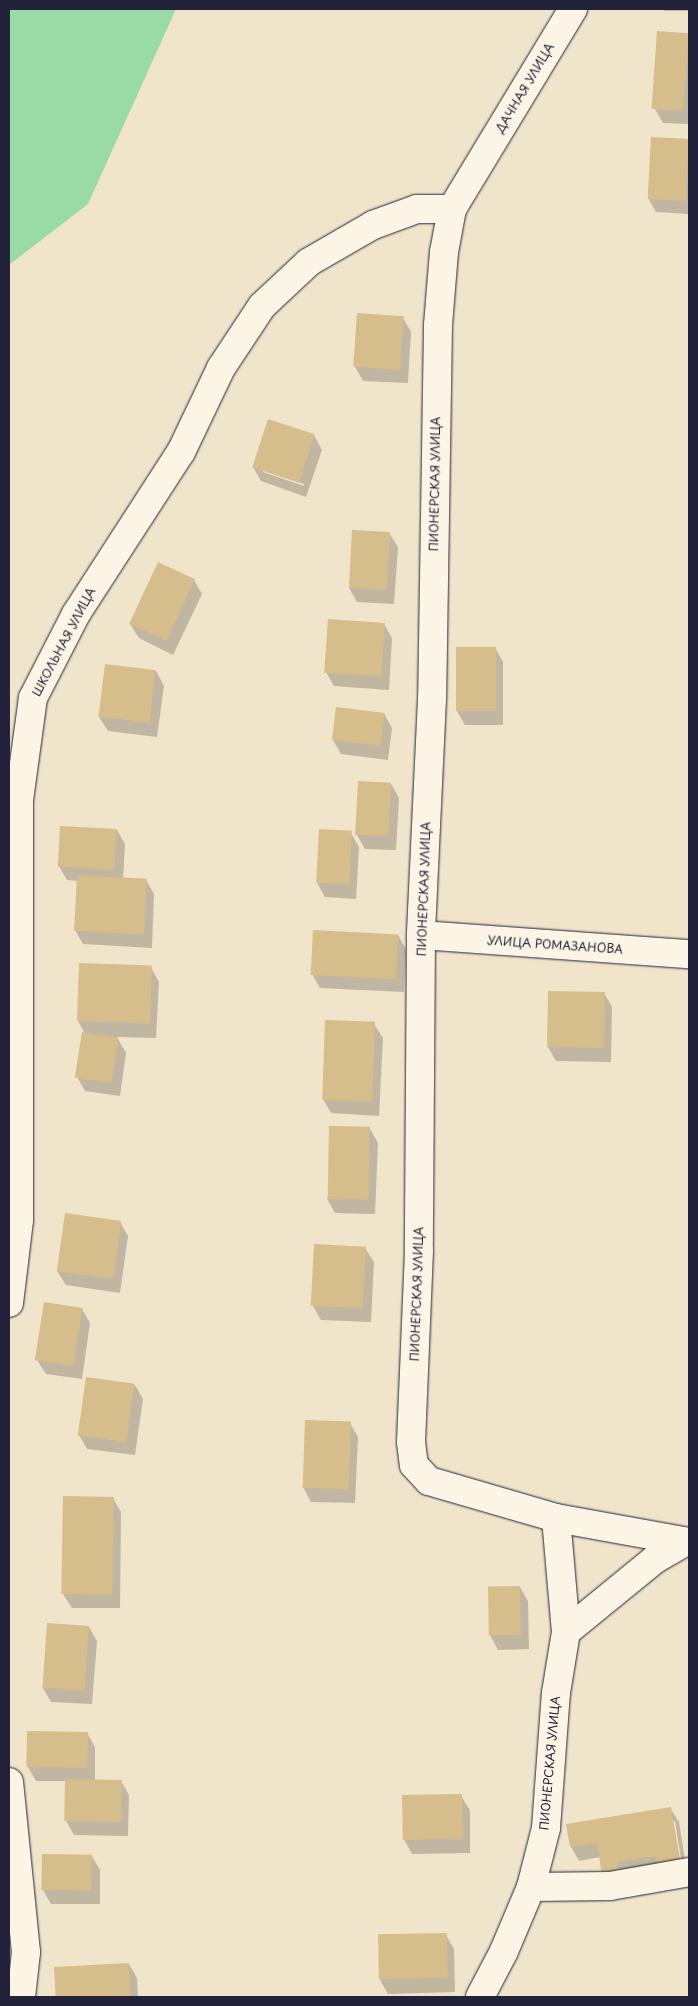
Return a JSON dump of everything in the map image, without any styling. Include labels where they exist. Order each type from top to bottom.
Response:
[{"type":"street","name":"ДАЧНАЯ УЛИЦА","points":[[478,167],[573,9]]},
{"type":"street","name":"ПИОНЕРСКАЯ УЛИЦА","points":[[478,167],[452,209],[444,252],[438,326],[432,699],[421,935],[419,1242],[411,1442],[414,1465],[430,1480],[556,1518],[687,1542]]},
{"type":"street","name":"ШКОЛЬНАЯ УЛИЦА","points":[[9,1303],[19,1220],[19,800],[33,698],[76,614],[181,452],[221,368],[262,306],[309,262],[373,225],[418,209],[452,209]]},
{"type":"street","name":"УЛИЦА РОМАЗАНОВА","points":[[421,935],[689,954]]},
{"type":"street","name":"ПИОНЕРСКАЯ УЛИЦА","points":[[480,1997],[504,1951],[531,1887],[546,1828],[556,1693],[566,1632],[556,1518]]},
{"type":"street","points":[[566,1632],[654,1560],[687,1542]]},
{"type":"street","points":[[9,1782],[26,1952],[21,1997]]},
{"type":"street","points":[[531,1887],[610,1886],[689,1872]]},
{"type":"green space","points":[[9,9],[176,9],[88,204],[9,265]]},
{"type":"building","points":[[657,31],[689,33],[683,111],[652,109]]},
{"type":"building","points":[[651,137],[689,139],[686,201],[648,199]]},
{"type":"building","points":[[357,313],[404,316],[400,370],[353,367]]},
{"type":"building","points":[[268,419],[315,434],[299,483],[252,468]]},
{"type":"building","points":[[352,530],[390,532],[387,590],[349,588]]},
{"type":"building","points":[[158,562],[195,579],[166,641],[129,624]]},
{"type":"building","points":[[328,619],[385,623],[381,677],[324,673]]},
{"type":"building","points":[[456,647],[496,647],[496,711],[456,711]]},
{"type":"building","points":[[105,664],[156,670],[149,723],[99,717]]},
{"type":"building","points":[[336,707],[385,713],[381,746],[332,740]]},
{"type":"building","points":[[358,781],[391,783],[388,837],[355,835]]},
{"type":"building","points":[[60,826],[117,829],[115,870],[58,867]]},
{"type":"building","points":[[319,829],[352,831],[349,885],[316,883]]},
{"type":"building","points":[[77,875],[147,879],[144,935],[74,931]]},
{"type":"building","points":[[313,930],[398,934],[396,979],[311,975]]},
{"type":"building","points":[[79,963],[152,966],[150,1024],[77,1021]]},
{"type":"building","points":[[548,991],[605,992],[604,1048],[547,1047]]},
{"type":"building","points":[[325,1020],[375,1022],[372,1102],[322,1100]]},
{"type":"building","points":[[82,1032],[119,1038],[111,1083],[75,1077]]},
{"type":"building","points":[[329,1126],[370,1127],[369,1200],[328,1199]]},
{"type":"building","points":[[65,1213],[121,1221],[113,1279],[57,1271]]},
{"type":"building","points":[[314,1244],[366,1247],[363,1309],[311,1306]]},
{"type":"building","points":[[44,1302],[83,1308],[73,1366],[35,1360]]},
{"type":"building","points":[[86,1377],[135,1384],[126,1442],[78,1435]]},
{"type":"building","points":[[305,1420],[351,1422],[349,1490],[303,1488]]},
{"type":"building","points":[[63,1496],[114,1497],[112,1595],[61,1594]]},
{"type":"building","points":[[520,1586],[521,1635],[489,1636],[488,1587]]},
{"type":"building","points":[[47,1623],[89,1626],[84,1691],[42,1688]]},
{"type":"building","points":[[27,1731],[88,1732],[87,1768],[26,1767]]},
{"type":"building","points":[[65,1779],[122,1780],[121,1822],[64,1821]]},
{"type":"building","points":[[462,1794],[463,1839],[403,1840],[402,1795]]},
{"type":"building","points":[[671,1807],[681,1865],[659,1869],[656,1856],[617,1862],[619,1874],[602,1876],[597,1843],[570,1847],[566,1824]]},
{"type":"building","points":[[42,1854],[92,1855],[91,1891],[41,1890]]},
{"type":"building","points":[[447,1933],[448,1978],[379,1979],[378,1934]]},
{"type":"building","points":[[129,1963],[131,1997],[56,1997],[54,1967]]}]
